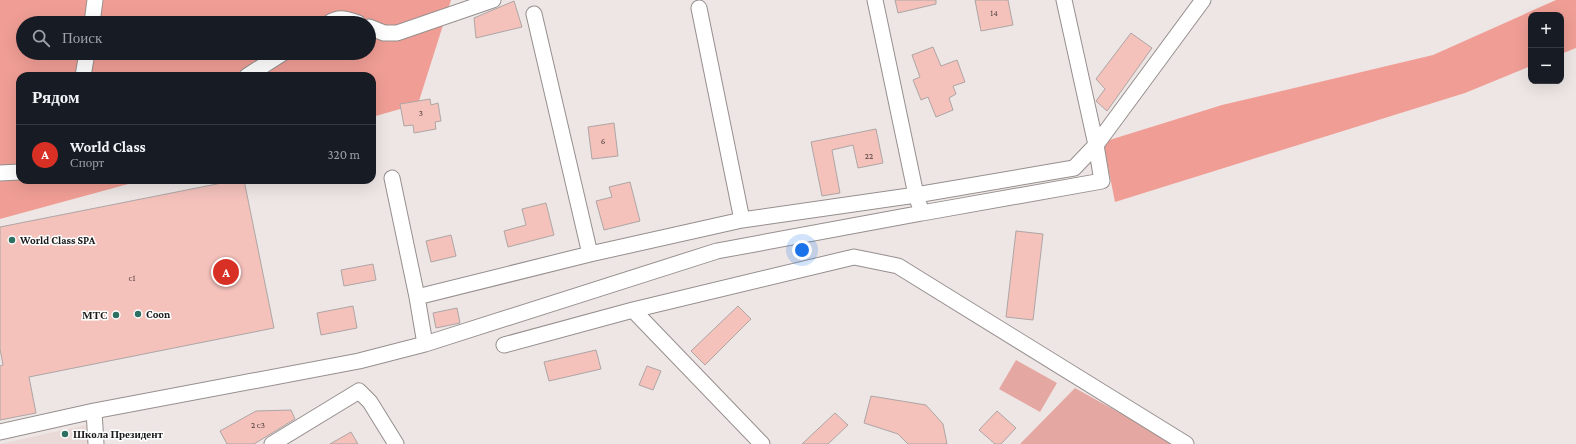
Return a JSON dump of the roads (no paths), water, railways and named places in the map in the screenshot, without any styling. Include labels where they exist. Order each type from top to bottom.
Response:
[{"type":"street","points":[[93,16],[96,0]]},
{"type":"street","points":[[376,30],[384,33],[397,33],[493,0]]},
{"type":"street","points":[[875,0],[916,195],[922,213]]},
{"type":"street","points":[[0,432],[94,411],[359,361],[425,344],[717,251],[1102,181],[1096,146],[1064,0]]},
{"type":"street","points":[[416,297],[590,254],[742,220],[916,195],[1074,168],[1096,146],[1202,0]]},
{"type":"street","points":[[699,8],[742,220]]},
{"type":"street","points":[[534,14],[590,254]]},
{"type":"street","points":[[84,72],[86,60]]},
{"type":"street","points":[[253,72],[272,60]]},
{"type":"street","points":[[0,173],[16,172]]},
{"type":"street","points":[[392,178],[425,344]]},
{"type":"street","points":[[504,345],[633,310],[854,256],[898,266],[1186,444]]},
{"type":"street","points":[[633,310],[762,444]]},
{"type":"street","points":[[272,444],[359,391],[370,402],[396,444]]},
{"type":"street","points":[[94,411],[96,444]]},
{"type":"place","name":"World Class SPA","points":[[12,240]]},
{"type":"place","name":"World Class","points":[[226,272]]},
{"type":"place","name":"Coon","points":[[138,314]]},
{"type":"place","name":"МТС","points":[[116,315]]},
{"type":"place","name":"Школа Президент","points":[[65,434]]}]
